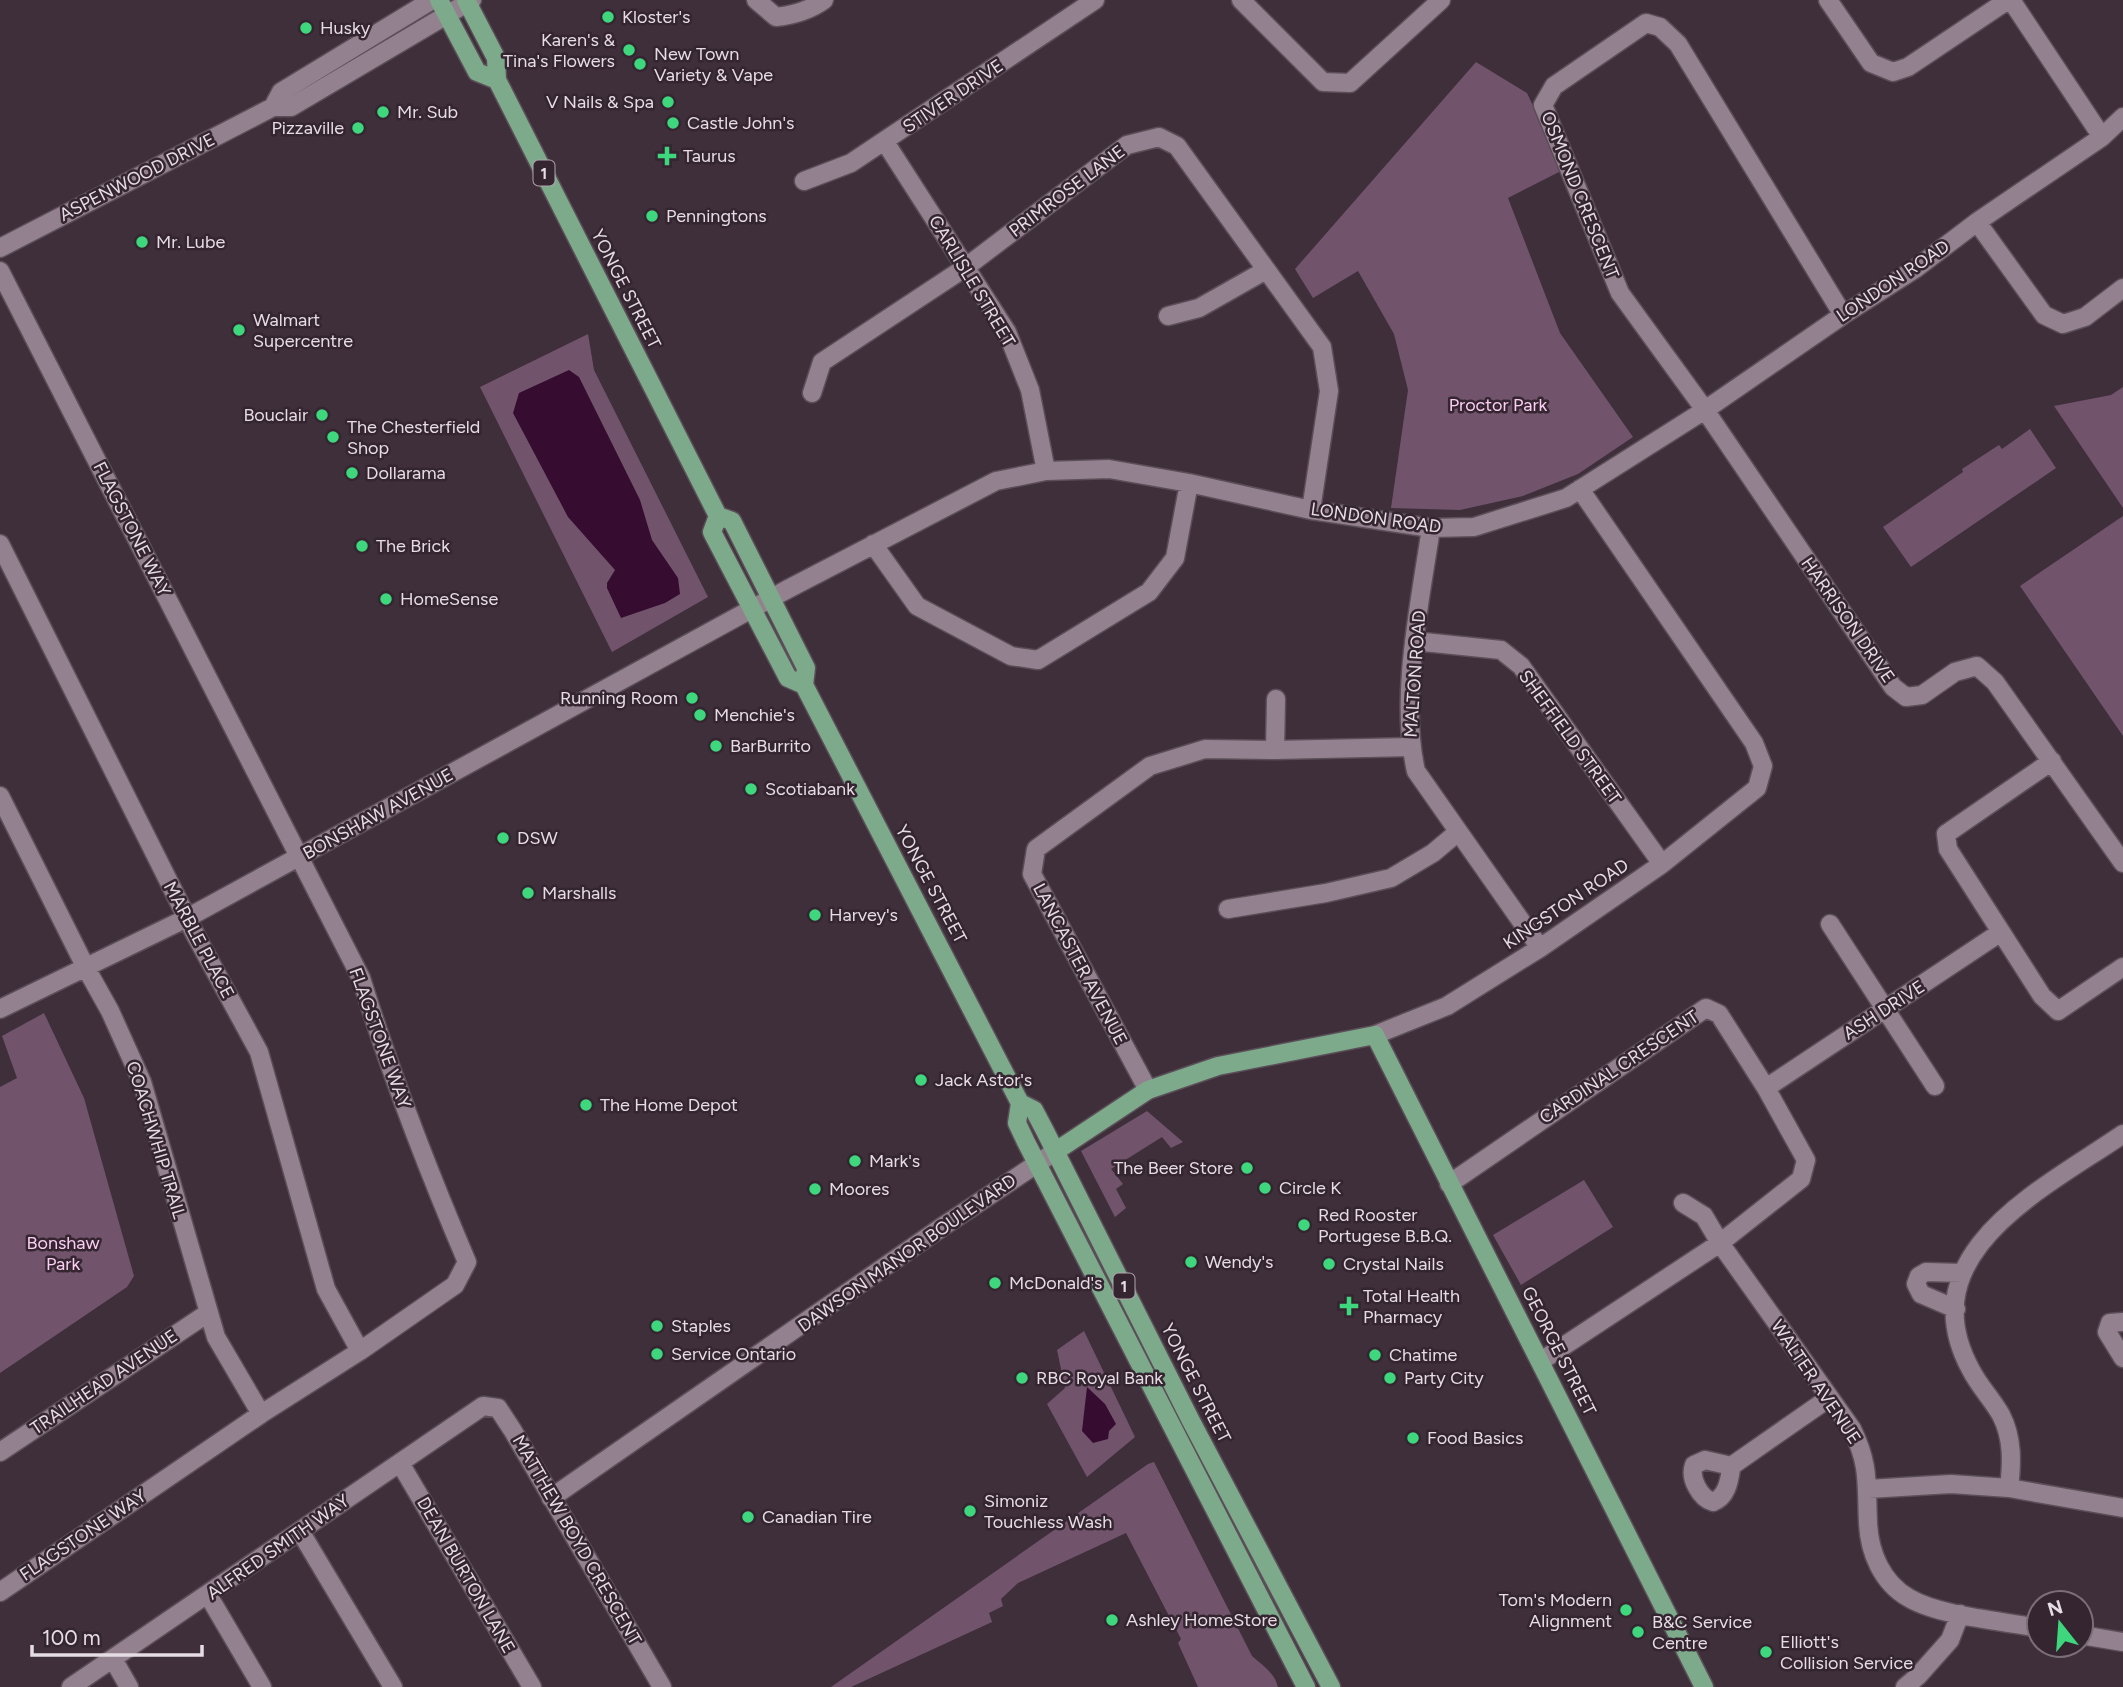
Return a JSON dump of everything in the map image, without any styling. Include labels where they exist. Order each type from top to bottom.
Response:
[{"type":"main road","name":"YONGE STREET","points":[[469,1],[496,58],[497,80],[718,516],[732,521],[772,598],[806,668],[804,685],[1020,1103],[1017,1123],[1306,1687]]},
{"type":"main road","name":"YONGE STREET","points":[[443,7],[477,72],[497,80]]},
{"type":"main road","name":"YONGE STREET","points":[[718,516],[712,532],[788,678],[804,685]]},
{"type":"main road","name":"KINGSTON ROAD","points":[[1056,1151],[1148,1090],[1218,1066],[1375,1035]]},
{"type":"main road","name":"GEORGE STREET","points":[[1375,1035],[1704,1687]]},
{"type":"main road","name":"YONGE STREET","points":[[1020,1103],[1034,1110],[1056,1151],[1191,1421],[1331,1687]]},
{"type":"street","name":"ASPENWOOD DRIVE","points":[[273,107],[281,92],[432,0]]},
{"type":"street","points":[[756,0],[776,17],[813,8],[824,0]]},
{"type":"street","name":"STIVER DRIVE","points":[[804,181],[851,163],[885,142],[1095,0]]},
{"type":"street","points":[[1241,0],[1323,82],[1350,83],[1441,0]]},
{"type":"street","points":[[1828,0],[1871,63],[1892,72],[1908,67],[2009,0],[2102,137]]},
{"type":"street","name":"ASPENWOOD DRIVE","points":[[0,248],[273,107],[291,107],[443,7],[469,1]]},
{"type":"street","name":"OSMOND CRESCENT","points":[[1705,410],[1620,293],[1543,105],[1554,86],[1646,23],[1660,27],[1678,44],[1843,315]]},
{"type":"street","name":"LONDON ROAD","points":[[752,609],[996,481],[1046,471],[1109,469],[1189,483],[1311,510],[1431,528],[1474,527],[1566,498],[1705,410],[1843,315],[1916,269],[1977,222],[2102,137],[2123,117]]},
{"type":"street","name":"PRIMROSE LANE","points":[[812,393],[822,362],[966,267],[1127,145],[1159,137],[1177,146],[1322,347],[1329,391],[1311,510]]},
{"type":"street","name":"CARLISLE STREET","points":[[885,142],[1007,332],[1030,390],[1046,471]]},
{"type":"street","points":[[1977,222],[2044,315],[2063,324],[2085,317],[2123,288]]},
{"type":"street","points":[[1168,316],[1199,309],[1266,270]]},
{"type":"street","name":"FLAGSTONE WAY","points":[[0,271],[360,978],[428,1171],[467,1262],[455,1285],[360,1351],[261,1413],[0,1592]]},
{"type":"street","name":"HARRISON DRIVE","points":[[1705,410],[1893,687],[1906,697],[1922,695],[1955,672],[1977,666],[1995,682],[2123,863]]},
{"type":"street","points":[[873,544],[917,606],[1011,656],[1038,660],[1149,592],[1175,558],[1189,483]]},
{"type":"street","name":"KINGSTON ROAD","points":[[1375,1035],[1447,1006],[1540,948],[1662,864],[1757,788],[1763,766],[1754,743],[1580,489]]},
{"type":"street","name":"MALTON ROAD","points":[[1431,528],[1415,641],[1409,723],[1416,771],[1540,948]]},
{"type":"street","name":"MARBLE PLACE","points":[[0,544],[187,918],[259,1052],[326,1289],[360,1351]]},
{"type":"street","name":"BONSHAW AVENUE","points":[[0,1009],[187,918],[752,609]]},
{"type":"street","name":"SHEFFIELD STREET","points":[[1415,641],[1501,650],[1521,666],[1662,864]]},
{"type":"street","points":[[1275,750],[1276,699]]},
{"type":"street","name":"LANCASTER AVENUE","points":[[1148,1090],[1032,874],[1036,849],[1150,766],[1206,749],[1411,747]]},
{"type":"street","points":[[2052,761],[1946,834],[1948,849],[2042,996],[2058,1011],[2123,967]]},
{"type":"street","name":"COACHWHIP TRAIL","points":[[0,796],[110,1011],[142,1083],[216,1337],[261,1413]]},
{"type":"street","points":[[1228,909],[1326,893],[1391,878],[1433,853],[1458,832]]},
{"type":"street","points":[[1830,924],[1935,1086]]},
{"type":"street","name":"ASH DRIVE","points":[[1766,1088],[2001,932]]},
{"type":"street","name":"CARDINAL CRESCENT","points":[[1449,1184],[1706,1008],[1719,1014],[1766,1088],[1806,1160],[1801,1179],[1720,1243],[1541,1361]]},
{"type":"street","points":[[2009,1488],[2011,1456],[2007,1430],[2001,1415],[1966,1362],[1959,1340],[1956,1309],[1962,1273],[1975,1250],[1998,1222],[2021,1203],[2123,1134]]},
{"type":"street","name":"DAWSON MANOR BOULEVARD","points":[[551,1498],[1056,1151]]},
{"type":"street","name":"WALTER AVENUE","points":[[1683,1203],[1704,1216],[1720,1243],[1852,1429],[1861,1447],[1867,1469],[1871,1545],[1885,1576],[1907,1598],[1922,1605],[2025,1626]]},
{"type":"street","points":[[1956,1309],[1921,1294],[1916,1284],[1919,1276],[1926,1272],[1962,1273]]},
{"type":"street","name":"TRAILHEAD AVENUE","points":[[0,1452],[208,1313]]},
{"type":"street","points":[[2112,1320],[2107,1328],[2108,1335],[2123,1358]]},
{"type":"street","points":[[1730,1467],[1829,1398]]},
{"type":"street","name":"MATTHEW BOYD CRESCENT","points":[[483,1406],[498,1408],[662,1687]]},
{"type":"street","name":"ALFRED SMITH WAY","points":[[72,1687],[483,1406]]},
{"type":"street","points":[[1693,1456],[1730,1467],[1730,1476],[1723,1496],[1709,1502],[1703,1497],[1692,1476],[1693,1456]]},
{"type":"street","name":"DEAN BURTON LANE","points":[[400,1463],[531,1687]]},
{"type":"street","points":[[1868,1489],[1951,1484],[2009,1488],[2123,1508]]},
{"type":"street","points":[[300,1531],[393,1687]]},
{"type":"street","points":[[208,1595],[262,1687]]},
{"type":"street","points":[[1905,1687],[1950,1640],[1960,1614]]},
{"type":"street","points":[[2095,1637],[2123,1642]]},
{"type":"street","points":[[113,1659],[128,1687]]},
{"type":"green space","name":"Proctor Park","points":[[1476,62],[1527,93],[1563,170],[1508,198],[1560,333],[1633,437],[1578,474],[1523,496],[1460,510],[1391,508],[1408,390],[1394,334],[1358,271],[1313,298],[1295,269]]},
{"type":"green space","points":[[588,334],[594,370],[708,597],[612,652],[480,387]]},
{"type":"green space","points":[[2123,387],[2123,508],[2054,406],[2111,395]]},
{"type":"green space","points":[[2030,429],[2056,468],[1911,567],[1883,527],[1963,472],[1962,469],[1999,445],[2002,449]]},
{"type":"green space","points":[[2123,516],[2123,736],[2020,586]]},
{"type":"green space","name":"Bonshaw Park","points":[[44,1013],[84,1098],[134,1276],[127,1287],[0,1373],[0,1087],[17,1078],[2,1036]]},
{"type":"green space","points":[[1147,1111],[1183,1142],[1171,1148],[1162,1137],[1111,1169],[1123,1184],[1116,1189],[1126,1208],[1115,1217],[1081,1151]]},
{"type":"green space","points":[[1584,1180],[1613,1227],[1521,1285],[1493,1235]]},
{"type":"green space","points":[[1084,1331],[1135,1437],[1087,1477],[1047,1404],[1065,1388],[1057,1350]]},
{"type":"green space","points":[[1154,1462],[1252,1656],[1271,1673],[1278,1687],[1198,1687],[1178,1643],[1181,1639],[1126,1533],[1018,1583],[1001,1599],[1003,1606],[989,1613],[992,1622],[851,1687],[831,1687],[1148,1464]]},
{"type":"shaded area","points":[[569,370],[579,377],[640,500],[652,540],[678,578],[680,594],[665,603],[621,618],[607,588],[615,570],[568,517],[513,413],[519,393]]},
{"type":"shaded area","points":[[1087,1387],[1105,1404],[1116,1424],[1109,1431],[1108,1439],[1093,1443],[1082,1431]]},
{"type":"place","name":"Kloster's","points":[[608,17]]},
{"type":"place","name":"Husky","points":[[306,28]]},
{"type":"place","name":"Karen's & Tina's Flowers","points":[[629,50]]},
{"type":"place","name":"New Town Variety & Vape","points":[[640,64]]},
{"type":"place","name":"V Nails & Spa","points":[[668,102]]},
{"type":"place","name":"Mr. Sub","points":[[383,112]]},
{"type":"place","name":"Castle John's","points":[[673,123]]},
{"type":"place","name":"Pizzaville","points":[[358,128]]},
{"type":"place","name":"Taurus","points":[[667,156]]},
{"type":"place","name":"Penningtons","points":[[652,216]]},
{"type":"place","name":"Mr. Lube","points":[[142,242]]},
{"type":"place","name":"Walmart Supercentre","points":[[239,330]]},
{"type":"place","name":"Bouclair","points":[[322,415]]},
{"type":"place","name":"The Chesterfield Shop","points":[[333,437]]},
{"type":"place","name":"Dollarama","points":[[352,473]]},
{"type":"place","name":"The Brick","points":[[362,546]]},
{"type":"place","name":"HomeSense","points":[[386,599]]},
{"type":"place","name":"Running Room","points":[[692,698]]},
{"type":"place","name":"Menchie's","points":[[700,715]]},
{"type":"place","name":"BarBurrito","points":[[716,746]]},
{"type":"place","name":"Scotiabank","points":[[751,789]]},
{"type":"place","name":"DSW","points":[[503,838]]},
{"type":"place","name":"Marshalls","points":[[528,893]]},
{"type":"place","name":"Harvey's","points":[[815,915]]},
{"type":"place","name":"Jack Astor's","points":[[921,1080]]},
{"type":"place","name":"The Home Depot","points":[[586,1105]]},
{"type":"place","name":"Mark's","points":[[855,1161]]},
{"type":"place","name":"The Beer Store","points":[[1247,1168]]},
{"type":"place","name":"Circle K","points":[[1265,1188]]},
{"type":"place","name":"Moores","points":[[815,1189]]},
{"type":"place","name":"Red Rooster Portugese B.B.Q.","points":[[1304,1225]]},
{"type":"place","name":"Wendy's","points":[[1191,1262]]},
{"type":"place","name":"Crystal Nails","points":[[1329,1264]]},
{"type":"place","name":"McDonald's","points":[[995,1283]]},
{"type":"place","name":"Total Health Pharmacy","points":[[1349,1306]]},
{"type":"place","name":"Staples","points":[[657,1326]]},
{"type":"place","name":"Service Ontario","points":[[657,1354]]},
{"type":"place","name":"Chatime","points":[[1375,1355]]},
{"type":"place","name":"RBC Royal Bank","points":[[1022,1378]]},
{"type":"place","name":"Party City","points":[[1390,1378]]},
{"type":"place","name":"Food Basics","points":[[1413,1438]]},
{"type":"place","name":"Simoniz Touchless Wash","points":[[970,1511]]},
{"type":"place","name":"Canadian Tire","points":[[748,1517]]},
{"type":"place","name":"Tom's Modern Alignment","points":[[1626,1610]]},
{"type":"place","name":"Ashley HomeStore","points":[[1112,1620]]},
{"type":"place","name":"B&C Service Centre","points":[[1638,1632]]},
{"type":"place","name":"Elliott's Collision Service","points":[[1766,1652]]}]
